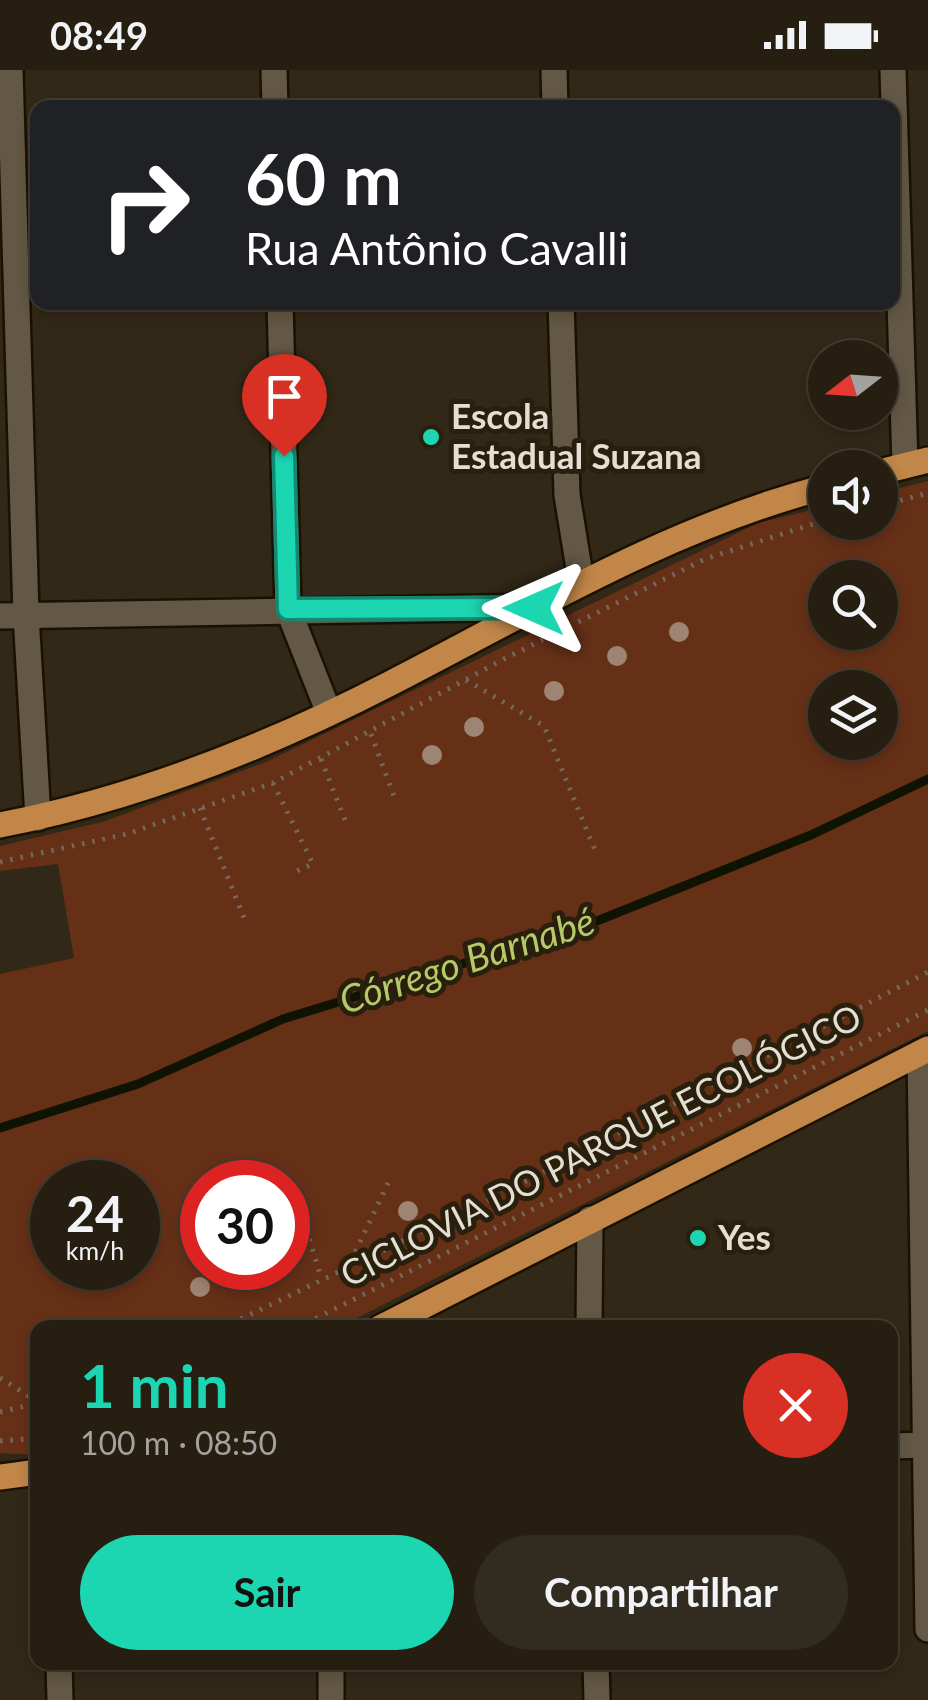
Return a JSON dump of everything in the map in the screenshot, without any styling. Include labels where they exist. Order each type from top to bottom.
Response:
[{"type":"main road","points":[[0,825],[38,818],[184,773],[329,713],[581,580],[749,507],[808,491]]},
{"type":"main road","points":[[395,1320],[924,1051]]},
{"type":"main road","points":[[3,1474],[30,1472]]},
{"type":"street","points":[[10,70],[13,616],[38,818]]},
{"type":"street","points":[[274,70],[275,100]]},
{"type":"street","points":[[554,70],[555,100]]},
{"type":"street","points":[[892,70],[893,100]]},
{"type":"street","points":[[280,310],[288,609],[329,713]]},
{"type":"street","points":[[562,310],[568,495],[581,580]]},
{"type":"street","points":[[899,310],[904,466]]},
{"type":"street","points":[[13,616],[534,608]]},
{"type":"street","points":[[924,1051],[928,1629]]},
{"type":"street","points":[[590,1219],[590,1320]]},
{"type":"street","points":[[898,1446],[928,1446]]},
{"type":"street","points":[[59,1670],[60,1700]]},
{"type":"street","points":[[330,1670],[331,1700]]},
{"type":"street","points":[[596,1670],[597,1700]]},
{"type":"path","points":[[898,501],[928,493]]},
{"type":"path","points":[[466,680],[544,726],[597,855]]},
{"type":"path","points":[[371,734],[395,799]]},
{"type":"path","points":[[320,759],[347,825]]},
{"type":"path","points":[[273,783],[313,864],[292,873]]},
{"type":"path","points":[[200,808],[246,923]]},
{"type":"path","points":[[238,1320],[503,1193],[928,972]]},
{"type":"path","name":"CICLOVIA DO PARQUE ECOLÓGICO","points":[[312,1320],[928,1010]]},
{"type":"path","points":[[350,1264],[390,1179]]},
{"type":"path","points":[[310,1240],[322,1277]]},
{"type":"path","points":[[0,1378],[30,1397]]},
{"type":"path","points":[[0,1412],[30,1404]]},
{"type":"path","points":[[0,1441],[30,1439]]},
{"type":"shaded area","points":[[928,481],[928,1031],[353,1320],[30,1320],[30,1455],[0,1453],[0,974],[74,958],[58,864],[0,871],[0,846],[102,822],[266,762],[758,523],[808,511],[808,540],[898,540],[898,488]]},
{"type":"waterway","name":"Córrego Barnabé","points":[[0,1128],[138,1084],[283,1019],[582,927],[811,835],[928,779]]},
{"type":"place","name":"Escola Estadual Suzana","points":[[431,437]]},
{"type":"place","name":"Yes","points":[[698,1238]]},
{"type":"route","points":[[284,456],[288,609],[534,608]]}]
